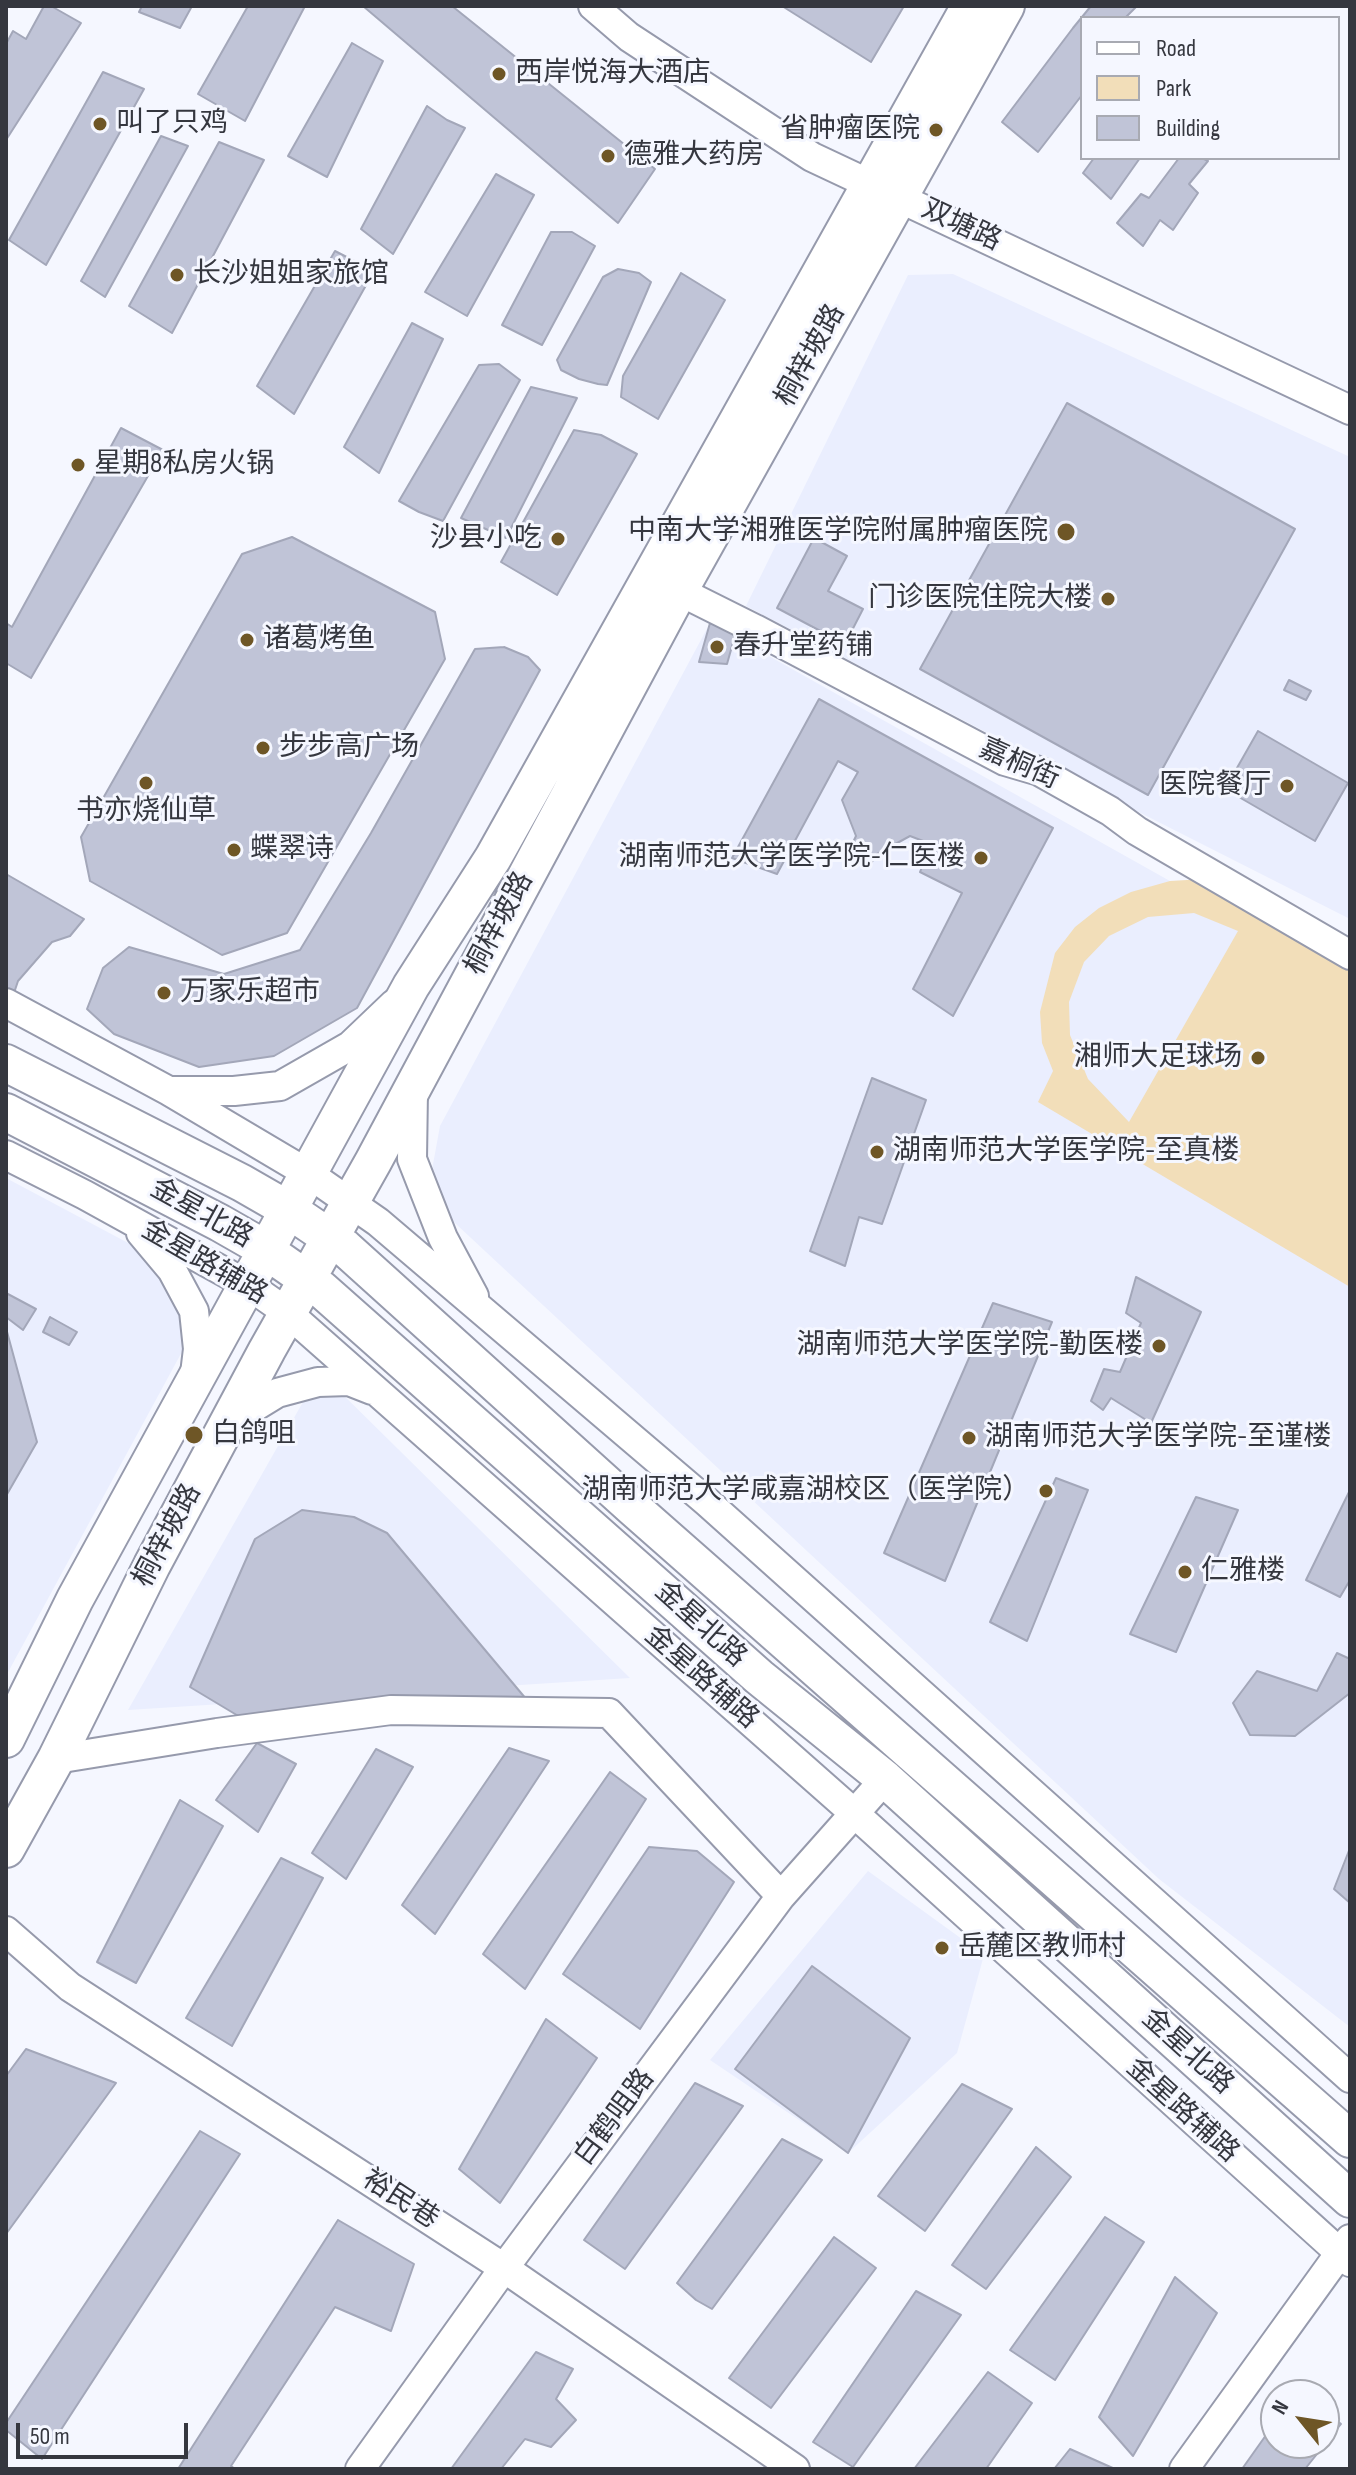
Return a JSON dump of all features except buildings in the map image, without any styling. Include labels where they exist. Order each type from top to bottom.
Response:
[{"type":"main road","name":"桐梓坡路","points":[[6,1849],[56,1759],[152,1565],[679,591],[885,190],[970,6]]},
{"type":"main road","name":"桐梓坡路","points":[[6,1739],[75,1599],[411,986],[493,858],[885,190],[1006,6]]},
{"type":"main road","name":"金星北路","points":[[6,1063],[289,1210],[330,1238],[371,1271],[656,1528],[1350,2139]]},
{"type":"main road","name":"金星北路","points":[[6,1112],[206,1216],[307,1278],[759,1677],[885,1779],[1350,2199]]},
{"type":"street","name":"双塘路","points":[[593,6],[629,37],[812,157],[1350,410]]},
{"type":"street","name":"嘉桐街","points":[[679,591],[1005,761],[1039,771],[1350,955]]},
{"type":"street","points":[[169,1091],[234,1091],[280,1086],[350,1046],[411,986]]},
{"type":"street","points":[[6,1003],[169,1091],[309,1174],[378,1222],[707,1502],[1350,2078]]},
{"type":"street","points":[[413,1086],[412,1159],[443,1238],[482,1310]]},
{"type":"street","name":"金星路辅路","points":[[6,1155],[248,1285],[288,1313],[1347,2252]]},
{"type":"street","points":[[130,1220],[172,1270],[194,1311],[198,1349],[194,1381]]},
{"type":"street","points":[[228,1423],[277,1393],[318,1382],[349,1381],[378,1393]]},
{"type":"street","points":[[56,1759],[217,1733],[391,1710],[609,1713],[781,1896]]},
{"type":"street","name":"白鹤咀路","points":[[360,2469],[504,2268],[781,1896],[885,1779]]},
{"type":"street","name":"裕民巷","points":[[6,1931],[70,1987],[504,2268],[795,2469]]},
{"type":"street","points":[[1184,2469],[1347,2252]]},
{"type":"shaded area","name":"中南大学湘雅医学院附属肿瘤医院","points":[[953,274],[1350,457],[1350,919],[1115,800],[746,606],[908,275]]},
{"type":"shaded area","name":"湖南师范大学咸嘉湖校区（医学院）","points":[[710,623],[1350,982],[1350,2027],[1159,1879],[427,1197],[440,1126]]},
{"type":"shaded area","points":[[6,1178],[147,1253],[190,1337],[6,1676]]},
{"type":"shaded area","points":[[320,1372],[630,1678],[128,1710]]},
{"type":"shaded area","points":[[868,1871],[984,1955],[957,2053],[848,2153],[710,2060]]},
{"type":"green space","name":"湘师大足球场","points":[[1204,879],[1350,963],[1350,1287],[1038,1102],[1053,1071],[1042,1043],[1040,1012],[1055,953],[1075,927],[1099,908],[1131,892],[1170,881]],"holes":[[[1194,913],[1238,931],[1129,1122],[1088,1079],[1070,1035],[1069,1002],[1084,962],[1109,936],[1148,917]]]},
{"type":"place","name":"西岸悦海大酒店","points":[[499,74]]},
{"type":"place","name":"叫了只鸡","points":[[100,124]]},
{"type":"place","name":"省肿瘤医院","points":[[936,130]]},
{"type":"place","name":"德雅大药房","points":[[608,156]]},
{"type":"place","name":"长沙姐姐家旅馆","points":[[177,275]]},
{"type":"place","name":"星期8私房火锅","points":[[78,465]]},
{"type":"place","name":"中南大学湘雅医学院附属肿瘤医院","points":[[1066,532]]},
{"type":"place","name":"沙县小吃","points":[[558,539]]},
{"type":"place","name":"门诊医院住院大楼","points":[[1108,599]]},
{"type":"place","name":"诸葛烤鱼","points":[[247,640]]},
{"type":"place","name":"春升堂药铺","points":[[717,647]]},
{"type":"place","name":"步步高广场","points":[[263,748]]},
{"type":"place","name":"书亦烧仙草","points":[[146,783]]},
{"type":"place","name":"医院餐厅","points":[[1287,786]]},
{"type":"place","name":"蝶翠诗","points":[[234,850]]},
{"type":"place","name":"湖南师范大学医学院-仁医楼","points":[[981,858]]},
{"type":"place","name":"万家乐超市","points":[[164,993]]},
{"type":"place","name":"湘师大足球场","points":[[1258,1058]]},
{"type":"place","name":"湖南师范大学医学院-至真楼","points":[[877,1152]]},
{"type":"place","name":"湖南师范大学医学院-勤医楼","points":[[1159,1346]]},
{"type":"place","name":"白鸽咀","points":[[194,1435]]},
{"type":"place","name":"湖南师范大学医学院-至谨楼","points":[[969,1438]]},
{"type":"place","name":"湖南师范大学咸嘉湖校区（医学院）","points":[[1046,1491]]},
{"type":"place","name":"仁雅楼","points":[[1185,1572]]},
{"type":"place","name":"岳麓区教师村","points":[[942,1948]]}]
